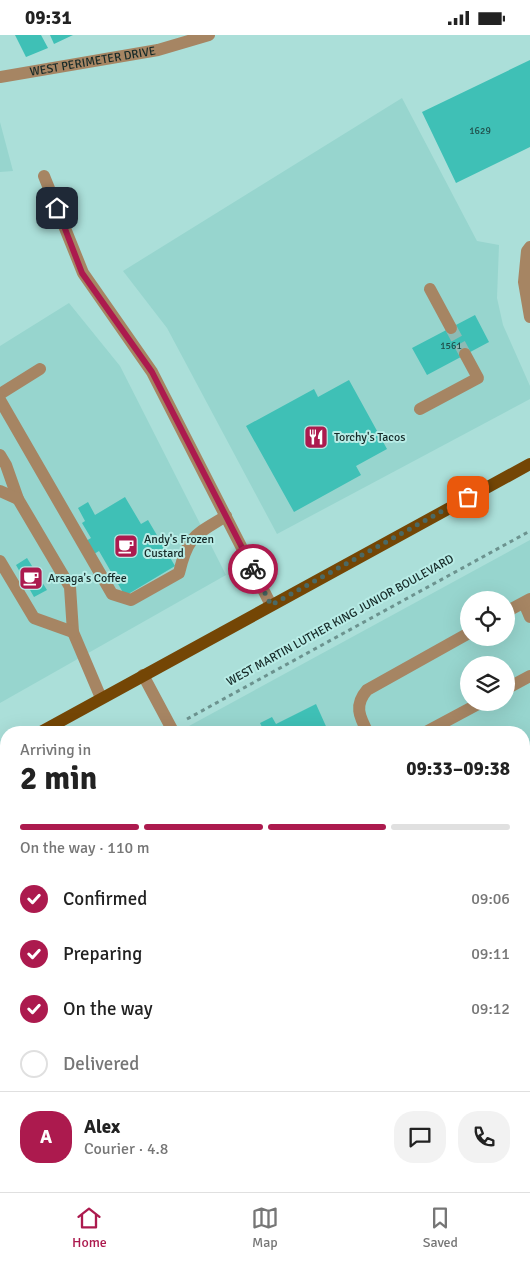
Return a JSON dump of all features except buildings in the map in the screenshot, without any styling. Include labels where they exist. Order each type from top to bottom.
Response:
[{"type":"main road","points":[[52,726],[530,464]]},
{"type":"street","name":"WEST PERIMETER DRIVE","points":[[1,74],[158,50],[209,35]]},
{"type":"street","points":[[44,176],[82,273],[148,366],[271,605]]},
{"type":"street","points":[[528,249],[524,282],[530,317]]},
{"type":"street","points":[[430,289],[451,328]]},
{"type":"street","points":[[420,409],[478,378],[465,354]]},
{"type":"street","points":[[0,393],[40,369]]},
{"type":"street","points":[[0,400],[112,594],[131,600],[179,573],[184,551],[193,536],[226,516]]},
{"type":"street","points":[[0,455],[6,465],[18,499],[70,587],[73,632],[101,699]]},
{"type":"street","points":[[0,491],[18,499]]},
{"type":"street","points":[[0,561],[34,618],[73,632]]},
{"type":"street","points":[[515,607],[527,601],[530,617]]},
{"type":"street","points":[[365,726],[359,714],[358,706],[360,699],[367,690],[460,638]]},
{"type":"street","points":[[143,675],[171,726]]},
{"type":"street","points":[[515,684],[530,676]]},
{"type":"street","points":[[437,726],[465,711]]},
{"type":"path","name":"WEST MARTIN LUTHER KING JUNIOR BOULEVARD","points":[[180,726],[530,531]]},
{"type":"shaded area","points":[[402,98],[477,241],[499,245],[497,298],[503,325],[530,386],[530,399],[277,534],[167,328],[123,271]]},
{"type":"shaded area","points":[[0,122],[13,171],[0,172]]},
{"type":"shaded area","points":[[69,303],[120,366],[226,575],[0,703],[0,346]]},
{"type":"shaded area","points":[[530,540],[530,726],[189,726]]},
{"type":"tunnel","points":[[451,328],[465,354]]},
{"type":"way so far","points":[[253,569],[271,605],[468,497]]},
{"type":"place","name":"Torchy's Tacos","points":[[316,437]]},
{"type":"place","name":"Andy's Frozen Custard","points":[[126,546]]},
{"type":"place","name":"Arsaga's Coffee","points":[[31,578]]},
{"type":"route","points":[[57,208],[82,273],[152,372],[253,569]]}]
